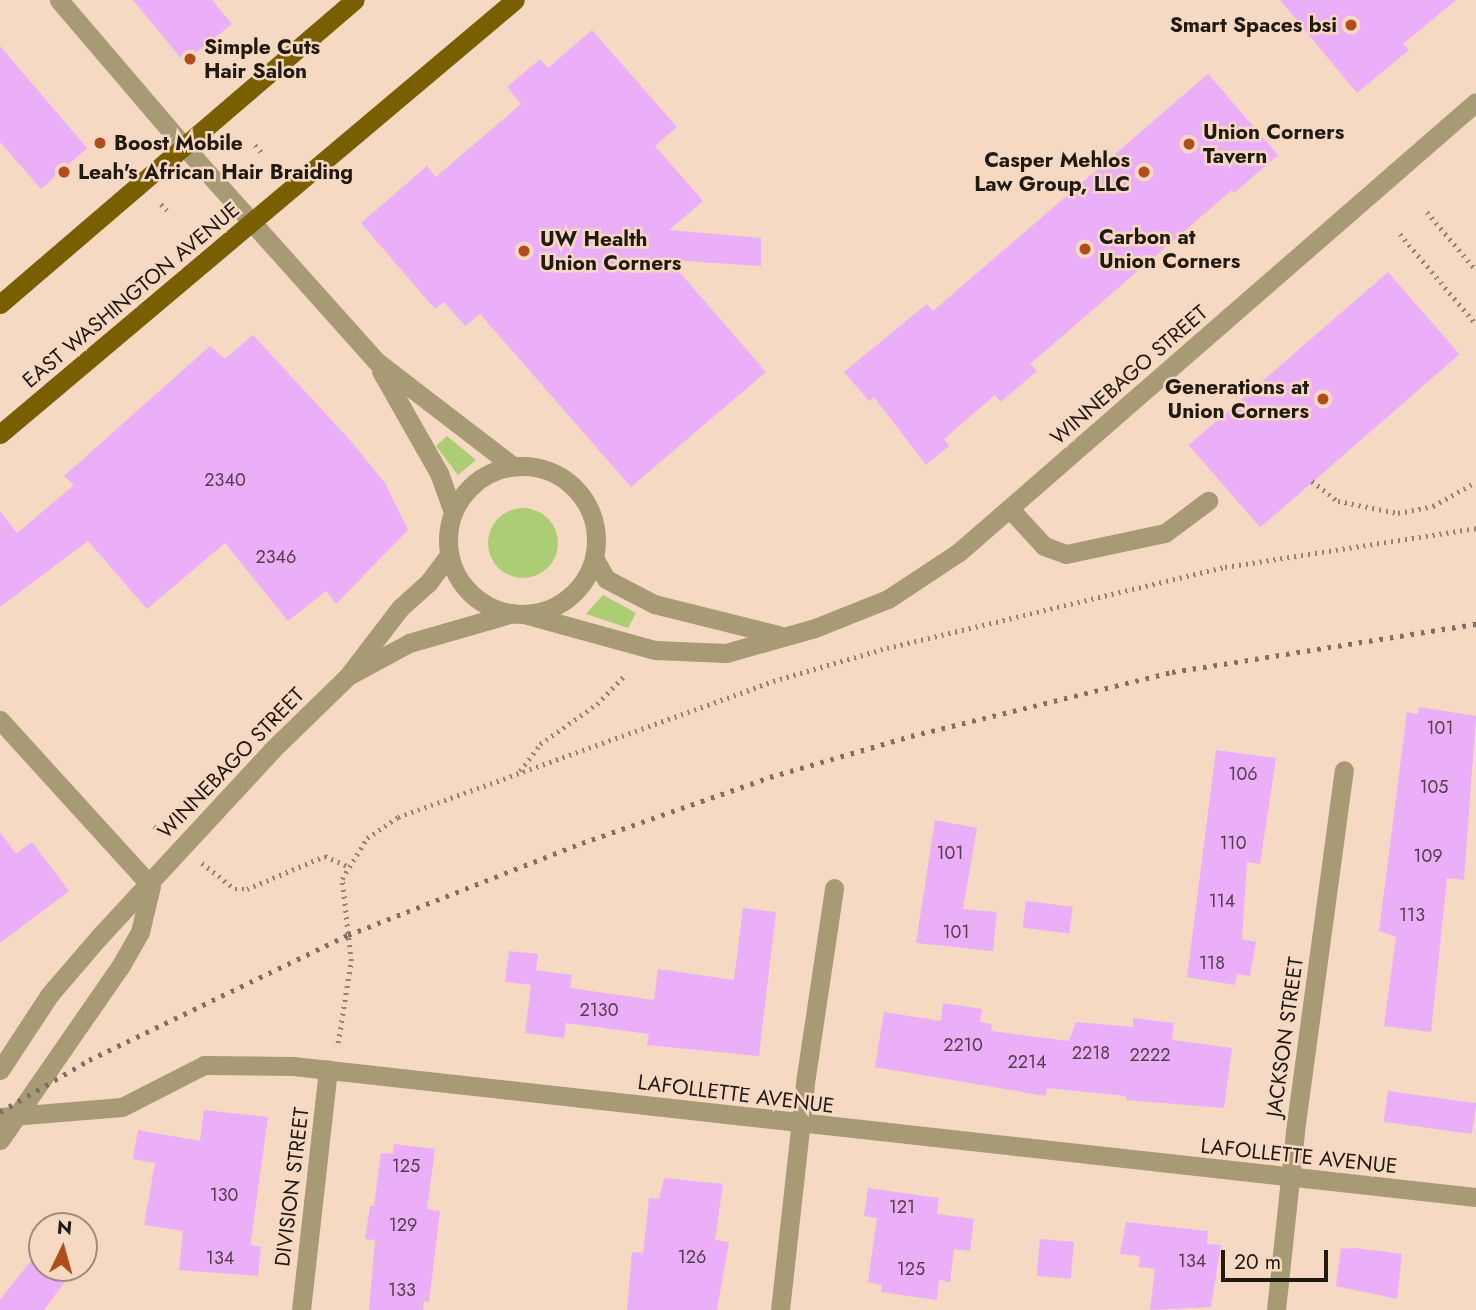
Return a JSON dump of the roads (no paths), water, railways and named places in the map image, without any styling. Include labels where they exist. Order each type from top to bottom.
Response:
[{"type":"main road","points":[[0,304],[182,144],[355,0]]},
{"type":"main road","name":"EAST WASHINGTON AVENUE","points":[[0,434],[515,0]]},
{"type":"street","points":[[59,0],[250,224],[376,361],[513,466],[551,472],[570,484],[593,521],[594,558],[584,580],[568,598],[547,609],[518,614],[491,607],[472,594],[457,576],[449,555],[453,512],[439,473],[376,361]]},
{"type":"street","name":"WINNEBAGO STREET","points":[[348,676],[409,643],[518,614],[646,648],[688,654],[726,653],[848,618],[917,583],[1010,509],[1476,102]]},
{"type":"street","points":[[453,512],[476,481],[513,466]]},
{"type":"street","points":[[1010,509],[1044,546],[1066,554],[1165,533],[1208,501]]},
{"type":"street","name":"WINNEBAGO STREET","points":[[0,1068],[50,994],[152,886],[181,847],[348,676],[400,608],[428,583],[449,555]]},
{"type":"street","name":"WINNEBAGO STREET","points":[[594,558],[606,579],[654,604],[783,636]]},
{"type":"street","points":[[0,720],[152,886]]},
{"type":"street","name":"JACKSON STREET","points":[[1276,1310],[1344,771]]},
{"type":"street","name":"WINNEBAGO STREET","points":[[0,1140],[141,932],[152,886]]},
{"type":"street","points":[[780,1310],[800,1124],[834,888]]},
{"type":"street","name":"LAFOLLETTE AVENUE","points":[[0,1117],[20,1113],[80,1114],[122,1107],[204,1065],[328,1070],[1292,1179],[1476,1197]]},
{"type":"street","name":"DIVISION STREET","points":[[301,1310],[328,1070]]},
{"type":"railway","points":[[0,1112],[89,1060],[348,935],[582,843],[770,777],[911,736],[1172,672],[1476,624]]},
{"type":"place","name":"Smart Spaces bsi","points":[[1351,25]]},
{"type":"place","name":"Simple Cuts Hair Salon","points":[[190,59]]},
{"type":"place","name":"Boost Mobile","points":[[100,143]]},
{"type":"place","name":"Union Corners Tavern","points":[[1189,144]]},
{"type":"place","name":"Leah's African Hair Braiding","points":[[64,172]]},
{"type":"place","name":"Casper Mehlos Law Group, LLC","points":[[1144,172]]},
{"type":"place","name":"Carbon at Union Corners","points":[[1085,249]]},
{"type":"place","name":"UW Health Union Corners","points":[[524,251]]},
{"type":"place","name":"Generations at Union Corners","points":[[1323,399]]}]
